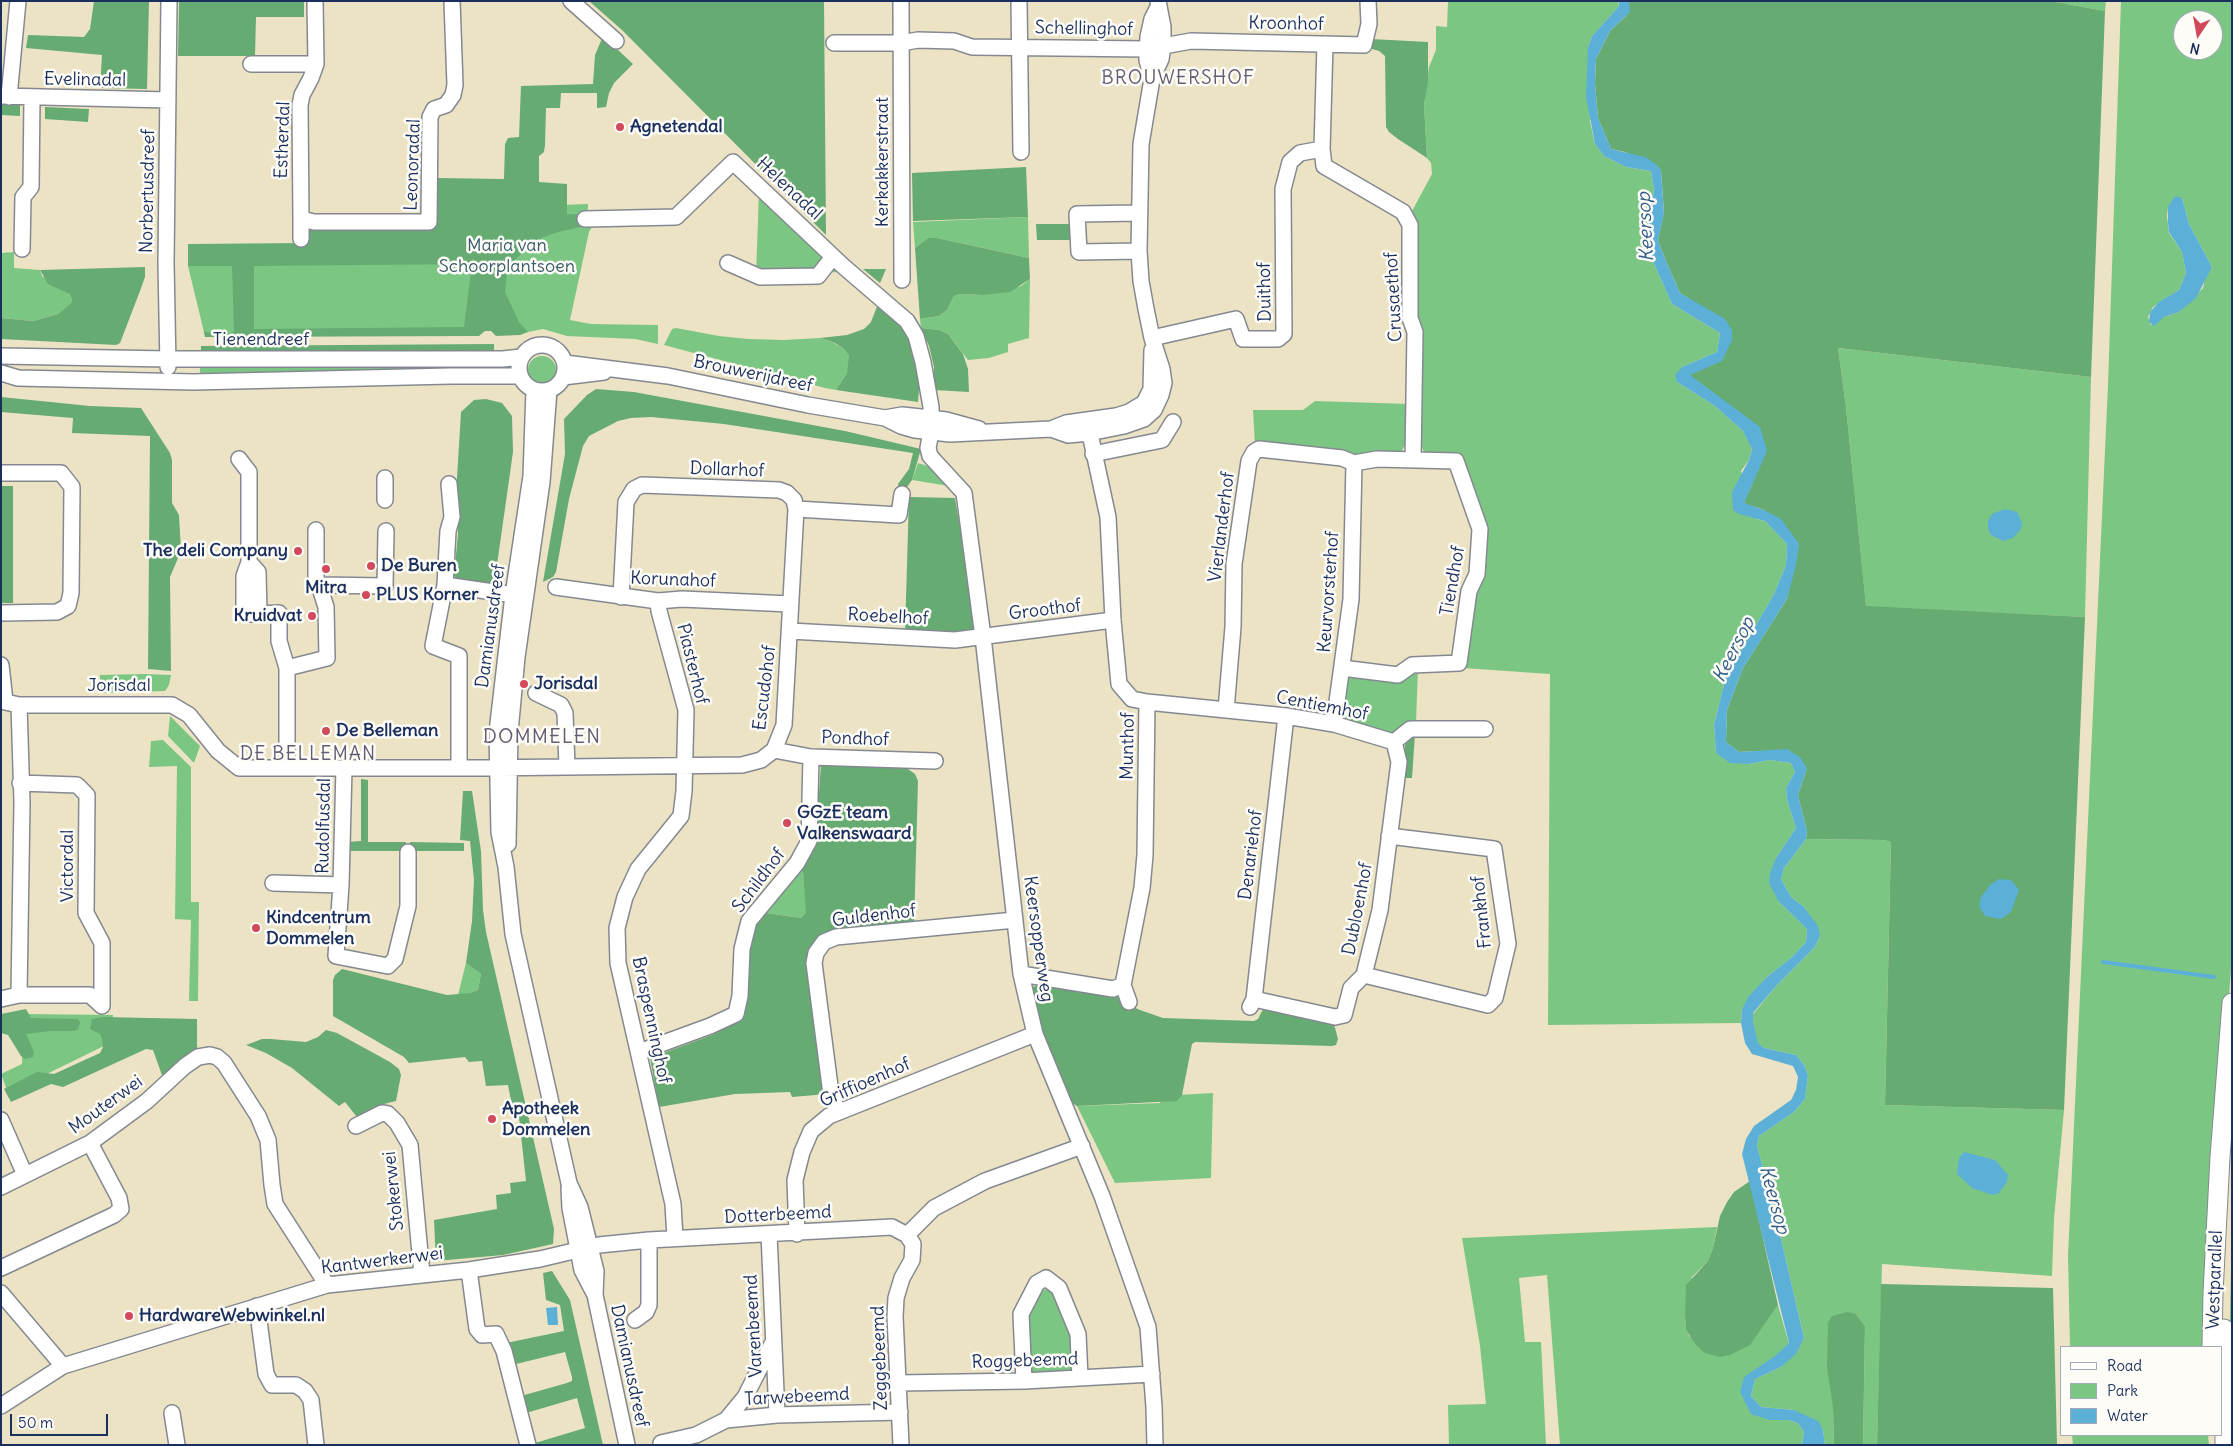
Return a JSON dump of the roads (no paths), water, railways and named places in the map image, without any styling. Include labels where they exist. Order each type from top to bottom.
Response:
[{"type":"main road","name":"Westparallel","points":[[2212,1346],[2219,1167],[2232,1003]]},
{"type":"main road","name":"Westparallel","points":[[2225,1445],[2224,1294],[2232,1171]]},
{"type":"street","points":[[5,96],[18,1]]},
{"type":"street","name":"Norbertusdreef","points":[[168,382],[166,264],[170,1]]},
{"type":"street","name":"Estherdal","points":[[301,239],[300,105],[302,94],[312,78],[316,64],[315,1]]},
{"type":"street","name":"Leonoradal","points":[[301,219],[314,222],[430,222],[430,117],[434,109],[446,105],[453,95],[455,85],[452,1]]},
{"type":"street","points":[[572,1],[616,41]]},
{"type":"street","name":"Kerkakkerstraat","points":[[901,1],[902,280]]},
{"type":"street","name":"Schellinghof","points":[[1019,1],[1021,152]]},
{"type":"street","name":"Kroonhof","points":[[1147,49],[1191,41],[1364,45],[1368,24],[1368,1]]},
{"type":"street","name":"Brouwerijdreef","points":[[564,370],[592,374],[613,370],[668,376],[808,405],[885,418],[902,415],[931,425],[986,431],[1051,429],[1066,423],[1088,427],[1128,412],[1144,403],[1151,389],[1152,338],[1141,280],[1139,213],[1142,144],[1152,78],[1161,59],[1163,46],[1163,27],[1158,4]]},
{"type":"street","name":"Brouwerijdreef","points":[[1152,78],[1147,60],[1147,49],[1149,29],[1158,4]]},
{"type":"street","name":"Schellinghof","points":[[901,43],[918,40],[954,41],[972,48],[1020,46],[1147,49]]},
{"type":"street","points":[[834,43],[901,43]]},
{"type":"street","name":"Crusaethof","points":[[1325,44],[1322,149],[1324,166],[1403,212],[1410,225],[1410,318],[1415,332],[1412,460]]},
{"type":"street","points":[[251,64],[316,64]]},
{"type":"street","name":"Evelinadal","points":[[5,96],[168,100]]},
{"type":"street","points":[[22,249],[23,197],[31,187],[32,98]]},
{"type":"street","name":"Duithof","points":[[1152,338],[1236,319],[1243,339],[1278,339],[1284,334],[1283,189],[1290,162],[1300,153],[1322,149]]},
{"type":"street","name":"Helenadal","points":[[586,219],[676,217],[733,162],[833,257],[907,321],[916,336],[923,362],[931,425]]},
{"type":"street","points":[[1139,213],[1077,214],[1079,252],[1139,251]]},
{"type":"street","points":[[728,263],[760,277],[818,276],[833,257]]},
{"type":"street","points":[[545,344],[558,351],[564,370],[555,388],[542,390],[528,387],[518,370],[521,357],[531,347],[545,344]]},
{"type":"street","name":"Tienendreef","points":[[1,356],[168,359],[504,359],[521,357]]},
{"type":"street","points":[[1,373],[18,378],[168,382],[520,376]]},
{"type":"street","name":"Damianusdreef","points":[[542,390],[542,482],[519,596],[497,732],[504,768],[499,832],[506,867],[513,934],[569,1183],[570,1208],[584,1249],[582,1270],[595,1295],[627,1445]]},
{"type":"street","points":[[1093,454],[1162,440],[1173,422]]},
{"type":"street","name":"Keersopperweg","points":[[931,425],[928,448],[930,456],[964,494],[983,637],[1014,920],[1021,974],[1034,1034],[1082,1146],[1122,1250],[1148,1327],[1155,1445]]},
{"type":"street","name":"Munthof","points":[[1088,427],[1108,517],[1113,620],[1119,684],[1132,699],[1147,702],[1145,856],[1142,888],[1123,986]]},
{"type":"street","name":"Vierlanderhof","points":[[1226,710],[1233,627],[1234,564],[1249,461],[1254,452],[1259,449],[1342,458],[1354,463]]},
{"type":"street","points":[[239,459],[249,472],[249,562],[258,572],[259,614],[279,613],[279,641],[287,668],[287,768],[504,768]]},
{"type":"street","name":"Tiendhof","points":[[1342,668],[1398,674],[1412,665],[1459,663],[1469,591],[1477,574],[1480,529],[1456,461],[1378,459],[1354,463]]},
{"type":"street","name":"Keurvorsterhof","points":[[1334,724],[1351,599],[1354,463]]},
{"type":"street","points":[[1,473],[61,474],[72,487],[72,497],[71,593],[68,606],[57,612],[1,613]]},
{"type":"street","points":[[385,478],[385,500]]},
{"type":"street","points":[[449,484],[452,517],[448,531],[445,585],[433,646],[459,656],[459,768]]},
{"type":"street","name":"Dollarhof","points":[[621,597],[626,502],[634,489],[642,485],[779,490],[787,493],[794,500],[796,509]]},
{"type":"street","points":[[796,509],[898,515],[902,494]]},
{"type":"street","name":"Escudohof","points":[[504,768],[742,765],[761,760],[774,750],[784,725],[796,509]]},
{"type":"street","points":[[287,668],[327,658],[326,607],[319,585],[316,585],[316,530]]},
{"type":"street","points":[[319,585],[385,586],[386,531]]},
{"type":"street","points":[[445,585],[519,596]]},
{"type":"street","name":"Korunahof","points":[[556,587],[658,601],[682,600],[790,604]]},
{"type":"street","name":"Piasterhof","points":[[658,601],[686,710],[686,767]]},
{"type":"street","name":"Groothof","points":[[983,637],[1113,620]]},
{"type":"street","name":"Roebelhof","points":[[790,631],[956,640],[983,637]]},
{"type":"street","points":[[1,665],[22,802],[19,995],[1,999]]},
{"type":"street","points":[[536,693],[561,705],[565,713],[567,767]]},
{"type":"street","name":"Centiemhof","points":[[1147,702],[1286,716],[1334,724],[1394,742]]},
{"type":"street","name":"Jorisdal","points":[[8,703],[172,705],[189,715],[218,752],[239,768],[287,768]]},
{"type":"street","name":"Denariehof","points":[[1252,1004],[1286,716]]},
{"type":"street","points":[[1394,742],[1410,729],[1485,729]]},
{"type":"street","name":"Dubloenhof","points":[[1252,1004],[1335,1017],[1344,1015],[1351,988],[1364,975],[1380,910],[1399,762],[1394,742]]},
{"type":"street","name":"Pondhof","points":[[774,750],[811,757],[934,761]]},
{"type":"street","name":"Schildhof","points":[[639,1052],[710,1026],[736,1014],[740,996],[742,948],[748,921],[797,863],[809,841],[811,757]]},
{"type":"street","name":"Braspenninghof","points":[[674,1238],[673,1204],[618,963],[617,928],[625,897],[638,869],[681,816],[686,767]]},
{"type":"street","name":"Rudolfusdal","points":[[344,768],[341,884],[336,956],[388,966],[395,959],[408,906],[408,852]]},
{"type":"street","name":"Victordal","points":[[19,995],[90,995],[102,1006],[102,943],[86,914],[87,795],[77,785],[20,783]]},
{"type":"street","name":"Frankhof","points":[[1364,975],[1488,1005],[1495,998],[1508,944],[1494,849],[1389,836]]},
{"type":"street","name":"Rudolfusdal","points":[[273,884],[341,884]]},
{"type":"street","name":"Guldenhof","points":[[838,1112],[830,1094],[814,963],[816,953],[824,942],[836,936],[1014,920]]},
{"type":"street","points":[[1021,974],[1113,989],[1123,986],[1129,1002]]},
{"type":"street","name":"Griffioenhof","points":[[797,1234],[795,1180],[802,1152],[811,1131],[829,1116],[838,1112],[1034,1034]]},
{"type":"street","name":"Mouterwei","points":[[1,1187],[90,1143],[147,1101],[185,1066],[198,1057],[210,1055],[218,1057],[258,1116],[268,1140],[272,1185],[276,1204],[327,1285]]},
{"type":"street","name":"Stokerwei","points":[[356,1126],[382,1113],[388,1114],[397,1123],[410,1145],[422,1275]]},
{"type":"street","points":[[1,1120],[25,1175]]},
{"type":"street","points":[[1,1268],[114,1215],[121,1209],[119,1198],[90,1143]]},
{"type":"street","points":[[907,1236],[934,1208],[985,1181],[1082,1146]]},
{"type":"street","name":"Dotterbeemd","points":[[584,1249],[674,1238],[797,1234],[892,1227],[907,1236]]},
{"type":"street","name":"Varenbeemd","points":[[769,1234],[777,1415]]},
{"type":"street","name":"Zeggebeemd","points":[[901,1445],[896,1298],[902,1278],[912,1260],[913,1244],[907,1236]]},
{"type":"street","points":[[635,1320],[646,1312],[649,1305],[649,1240]]},
{"type":"street","name":"Kantwerkerwei","points":[[1,1406],[63,1366],[327,1285],[469,1270],[540,1259],[584,1249]]},
{"type":"street","points":[[469,1270],[477,1329],[482,1335],[496,1334],[504,1351],[528,1445]]},
{"type":"street","points":[[1024,1381],[1021,1314],[1037,1283],[1046,1278],[1059,1288],[1078,1334],[1080,1378]]},
{"type":"street","points":[[1,1293],[63,1366]]},
{"type":"street","points":[[257,1306],[266,1374],[272,1385],[296,1385],[305,1391],[311,1400],[316,1445]]},
{"type":"street","name":"Tarwebeemd","points":[[726,1420],[745,1397],[774,1341]]},
{"type":"street","name":"Roggebeemd","points":[[899,1383],[1024,1381],[1152,1374]]},
{"type":"street","name":"Tarwebeemd","points":[[662,1443],[696,1435],[726,1420],[777,1415],[900,1412]]},
{"type":"street","points":[[172,1413],[177,1445]]},
{"type":"water","points":[[1619,1],[1629,1],[1630,12],[1610,31],[1596,59],[1595,83],[1598,118],[1611,149],[1645,157],[1656,164],[1661,170],[1664,214],[1658,240],[1680,293],[1725,319],[1732,330],[1732,340],[1722,361],[1690,375],[1760,427],[1767,451],[1744,503],[1764,510],[1781,519],[1799,544],[1796,565],[1787,599],[1743,668],[1727,710],[1726,742],[1739,752],[1787,749],[1800,757],[1807,768],[1798,795],[1807,831],[1806,839],[1784,868],[1781,879],[1791,897],[1803,906],[1818,926],[1820,936],[1815,947],[1777,985],[1753,1013],[1758,1043],[1764,1048],[1796,1055],[1804,1065],[1808,1075],[1805,1099],[1794,1112],[1759,1136],[1757,1146],[1775,1213],[1804,1338],[1796,1354],[1781,1367],[1755,1379],[1751,1396],[1761,1407],[1794,1410],[1818,1421],[1823,1430],[1825,1445],[1802,1445],[1804,1432],[1798,1423],[1788,1420],[1770,1420],[1751,1414],[1740,1392],[1744,1377],[1775,1356],[1789,1343],[1742,1154],[1746,1139],[1754,1126],[1791,1100],[1796,1090],[1798,1077],[1793,1066],[1752,1054],[1745,1043],[1741,1023],[1742,1009],[1749,996],[1767,977],[1792,957],[1806,942],[1807,929],[1779,902],[1769,883],[1770,873],[1776,858],[1796,828],[1787,800],[1786,788],[1795,772],[1791,763],[1770,760],[1749,764],[1730,763],[1716,753],[1714,725],[1726,677],[1774,594],[1786,565],[1787,544],[1765,521],[1739,514],[1733,510],[1732,492],[1749,460],[1752,449],[1743,431],[1715,406],[1677,382],[1675,375],[1682,367],[1717,352],[1720,333],[1672,304],[1651,257],[1646,242],[1654,190],[1651,171],[1626,167],[1604,156],[1595,144],[1586,97],[1588,47],[1592,36],[1619,6]]},
{"type":"water","points":[[2175,196],[2182,198],[2189,224],[2212,267],[2196,298],[2179,312],[2164,317],[2154,326],[2149,322],[2150,312],[2159,302],[2179,290],[2186,273],[2182,252],[2169,232],[2168,207]]},
{"type":"water","points":[[2005,509],[2017,512],[2022,522],[2021,529],[2013,538],[2003,541],[1991,535],[1988,529],[1988,521],[1992,514]]},
{"type":"water","points":[[1999,879],[2011,880],[2019,890],[2011,912],[2001,919],[1985,916],[1979,906],[1981,897],[1991,884]]},
{"type":"water","points":[[1964,1152],[1995,1160],[2008,1175],[2007,1182],[1999,1193],[1993,1195],[1972,1188],[1957,1174],[1959,1158]]},
{"type":"water","points":[[557,1307],[558,1325],[548,1325],[546,1308]]},
{"type":"waterway","points":[[2103,962],[2214,977]]},
{"type":"place","name":"Agnetendal","points":[[620,127]]},
{"type":"place","name":"The deli Company","points":[[298,551]]},
{"type":"place","name":"De Buren","points":[[371,566]]},
{"type":"place","name":"Mitra","points":[[326,569]]},
{"type":"place","name":"PLUS Korner","points":[[366,595]]},
{"type":"place","name":"Kruidvat","points":[[312,616]]},
{"type":"place","name":"Jorisdal","points":[[524,684]]},
{"type":"place","name":"De Belleman","points":[[326,731]]},
{"type":"place","name":"GGzE team Valkenswaard","points":[[787,823]]},
{"type":"place","name":"Kindcentrum Dommelen","points":[[256,928]]},
{"type":"place","name":"Apotheek Dommelen","points":[[492,1119]]},
{"type":"place","name":"HardwareWebwinkel.nl","points":[[129,1316]]},
{"type":"district","name":"BROUWERSHOF","points":[[1178,79]]},
{"type":"district","name":"DOMMELEN","points":[[542,737]]},
{"type":"district","name":"DE BELLEMAN","points":[[308,755]]},
{"type":"water label","name":"Keersop","points":[[1646,227]]},
{"type":"water label","name":"Keersop","points":[[1734,650]]},
{"type":"water label","name":"Keersop","points":[[1774,1200]]},
{"type":"park label","name":"Maria van Schoorplantsoen","points":[[507,256]]}]
